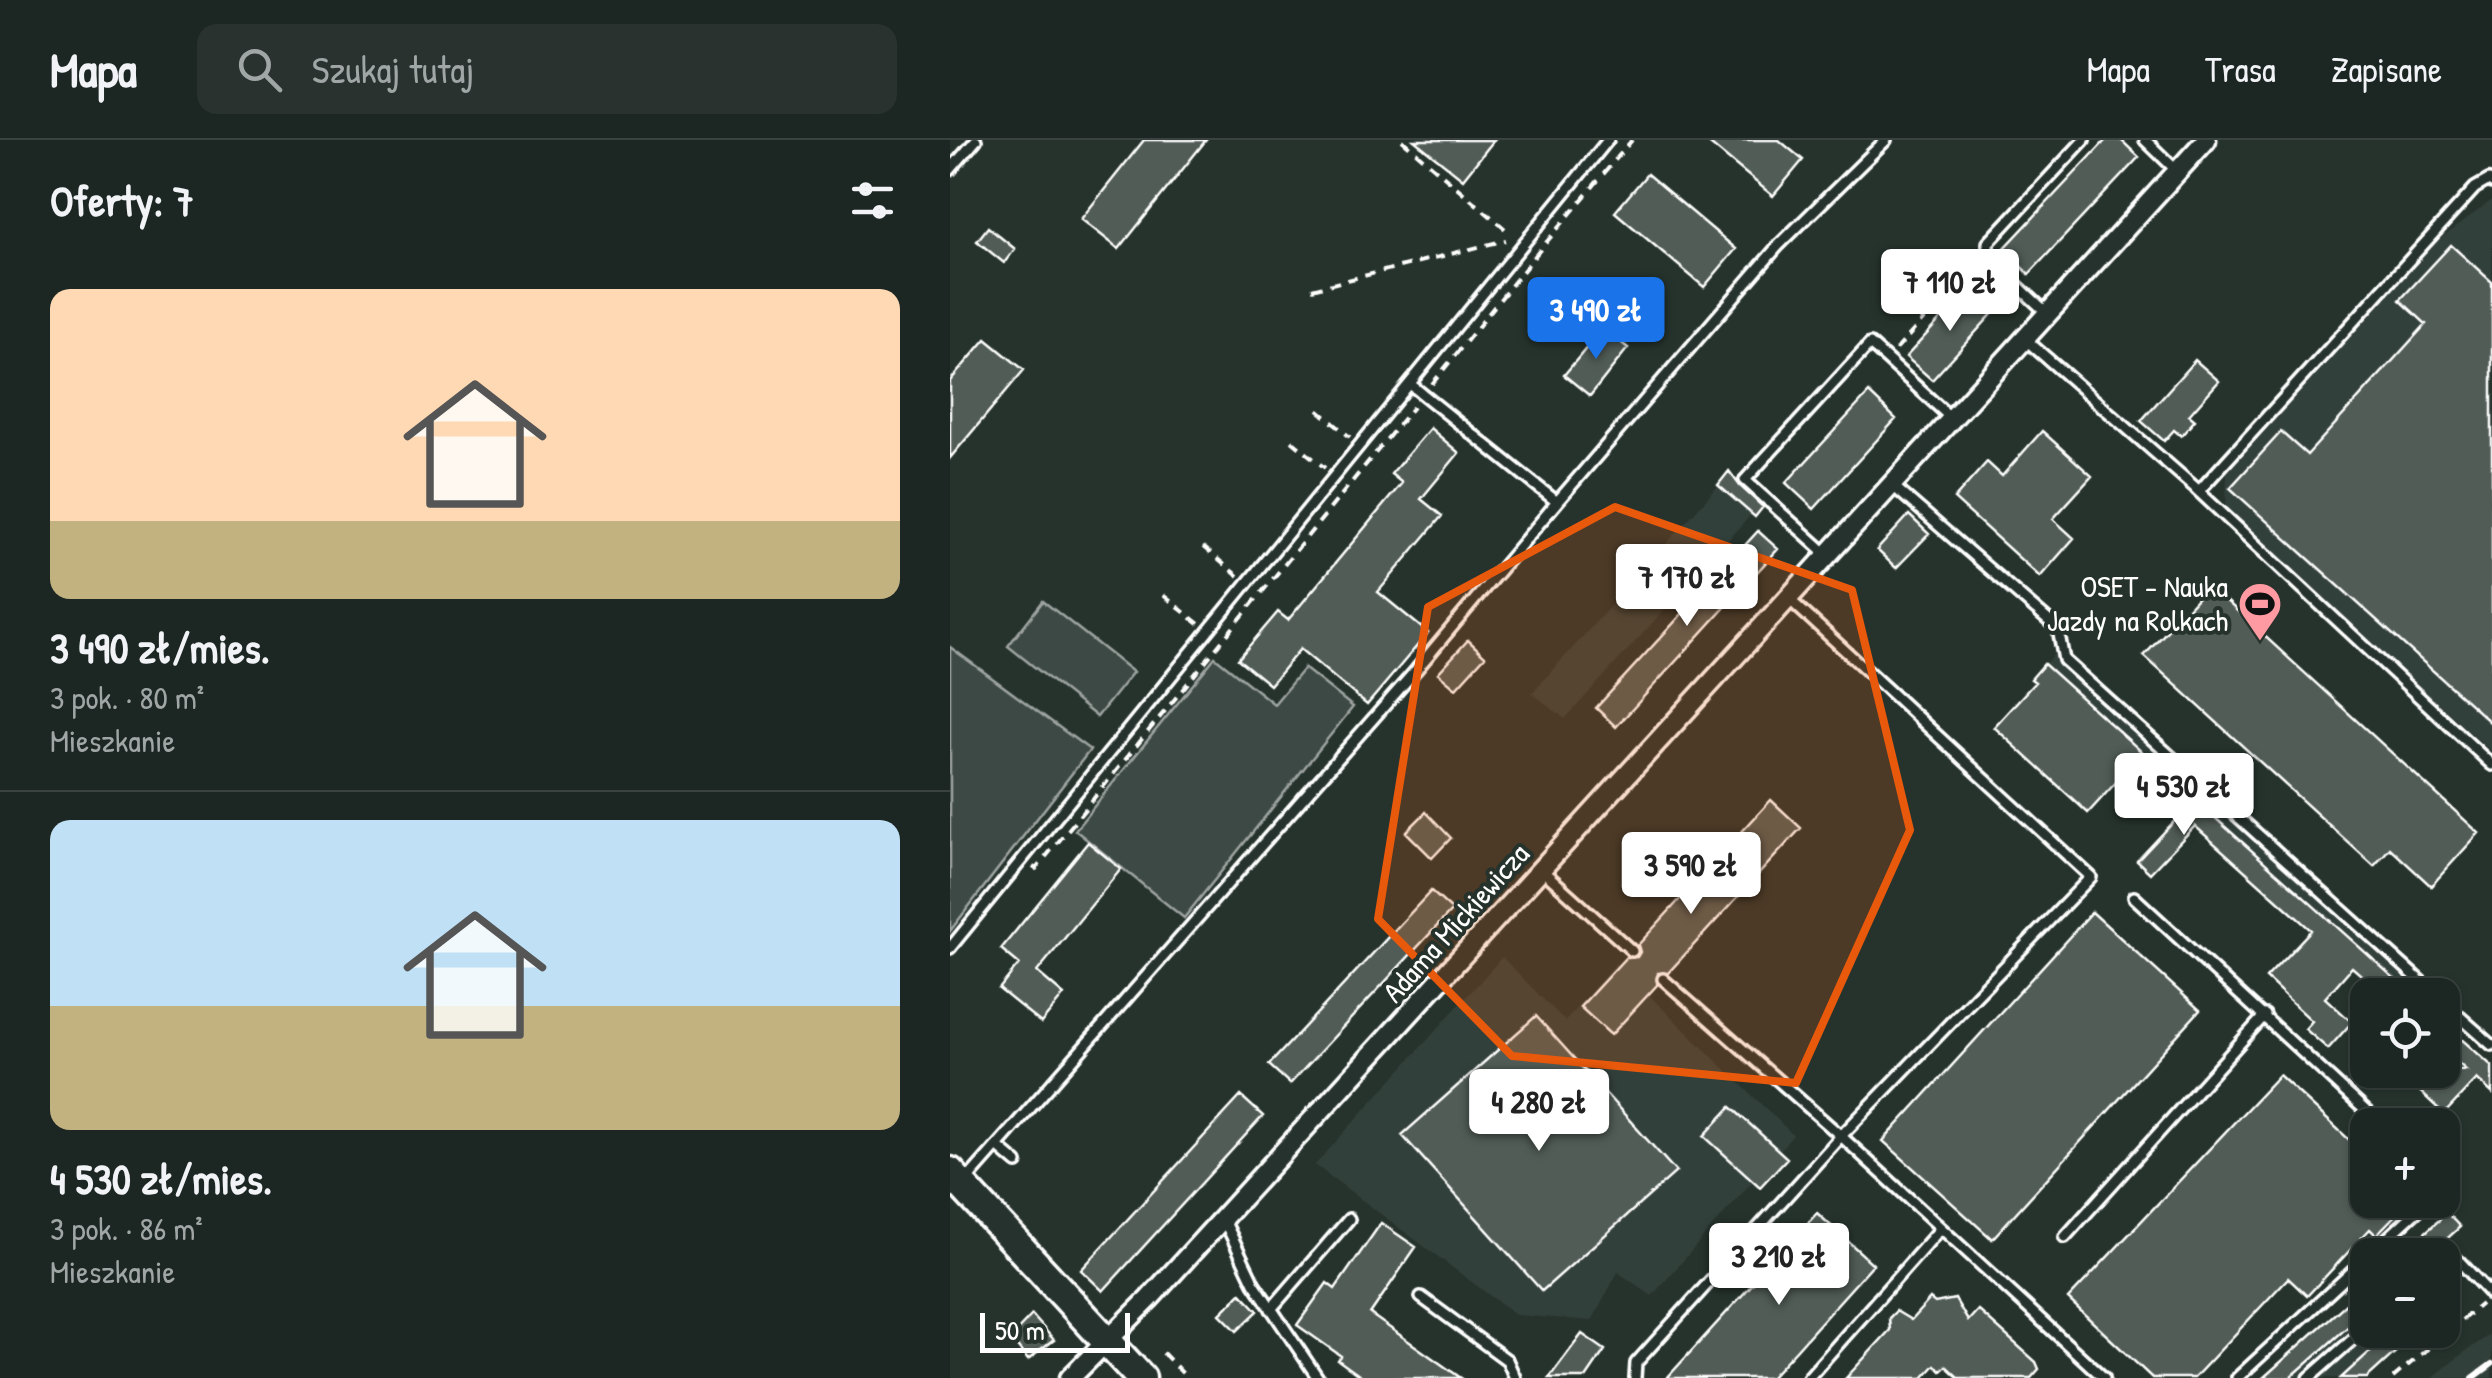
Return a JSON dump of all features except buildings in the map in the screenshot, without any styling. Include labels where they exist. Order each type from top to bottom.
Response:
[{"type":"main road","points":[[956,1178],[1141,1378]]},
{"type":"street","name":"Adama Mickiewicza","points":[[1070,1378],[1223,1218],[2206,140]]},
{"type":"lane","points":[[950,170],[976,140]]},
{"type":"lane","points":[[950,948],[1608,140]]},
{"type":"lane","points":[[956,1178],[997,1146],[1416,670],[1778,246],[1886,140]]},
{"type":"lane","points":[[2047,314],[1988,258],[1986,250],[1988,243],[2084,140]]},
{"type":"lane","points":[[2145,140],[2177,171]]},
{"type":"lane","points":[[2196,489],[2212,477],[2475,188],[2492,182]]},
{"type":"lane","points":[[2024,339],[2196,489],[2492,765]]},
{"type":"lane","points":[[1828,555],[1746,480],[1870,344],[1952,419]]},
{"type":"lane","points":[[1410,384],[1557,502]]},
{"type":"lane","points":[[1892,485],[2058,629],[2064,660],[2417,978]]},
{"type":"lane","points":[[1635,1378],[1636,1363],[1841,1136],[2091,877],[1788,598]]},
{"type":"lane","points":[[1542,870],[1632,951]]},
{"type":"lane","points":[[2134,897],[2364,1108]]},
{"type":"lane","points":[[1662,979],[1841,1136],[2104,1378]]},
{"type":"lane","points":[[2065,1237],[2264,1015]]},
{"type":"lane","points":[[2460,1017],[2492,1046]]},
{"type":"lane","points":[[997,1146],[1017,1163]]},
{"type":"lane","points":[[1223,1218],[1254,1283],[1318,1378]]},
{"type":"lane","points":[[2388,1238],[2409,1218]]},
{"type":"lane","points":[[1271,1309],[1349,1219]]},
{"type":"lane","points":[[1808,1378],[1941,1228]]},
{"type":"lane","points":[[2460,1261],[2491,1297]]},
{"type":"lane","points":[[2237,1378],[2350,1273]]},
{"type":"lane","points":[[1421,1297],[1507,1360],[1515,1378]]},
{"type":"lane","points":[[2309,1378],[2350,1342]]},
{"type":"path","points":[[1402,140],[1515,237]]},
{"type":"path","points":[[1534,257],[1632,140]]},
{"type":"path","points":[[1887,360],[1986,250]]},
{"type":"path","points":[[1318,410],[1360,446]]},
{"type":"path","points":[[1292,441],[1335,476]]},
{"type":"path","points":[[1203,547],[1247,584]]},
{"type":"path","points":[[1163,595],[1208,631]]},
{"type":"path","points":[[2392,1378],[2491,1297]]},
{"type":"path","points":[[1163,1353],[1188,1378]]},
{"type":"highlighted area","points":[[1615,507],[1852,590],[1910,830],[1796,1083],[1512,1056],[1378,919],[1428,607]]},
{"type":"shaded area","points":[[2492,200],[2492,752],[2226,511],[2227,473],[2436,242]]},
{"type":"shaded area","points":[[1728,475],[1760,505],[1565,719],[1532,693]]},
{"type":"shaded area","points":[[1043,601],[1133,672],[1097,717],[1008,646]]},
{"type":"shaded area","points":[[950,647],[1090,750],[950,931]]},
{"type":"shaded area","points":[[2054,654],[2411,978],[2365,978],[2031,679]]},
{"type":"shaded area","points":[[1215,657],[1274,704],[1304,668],[1353,707],[1184,918],[1075,830]]},
{"type":"shaded area","points":[[1502,957],[1565,1021],[1616,963],[1793,1135],[1652,1296],[1618,1272],[1592,1321],[1516,1315],[1315,1165]]},
{"type":"shaded area","points":[[2350,1299],[2350,1348],[2399,1349],[2367,1378],[2263,1378]]},
{"type":"shaded area","points":[[2492,1333],[2492,1378],[2432,1378],[2462,1354]]},
{"type":"railway","points":[[2473,1378],[2492,1364]]},
{"type":"place","name":"OSET - Nauka Jazdy na Rolkach","points":[[2260,642]]}]
